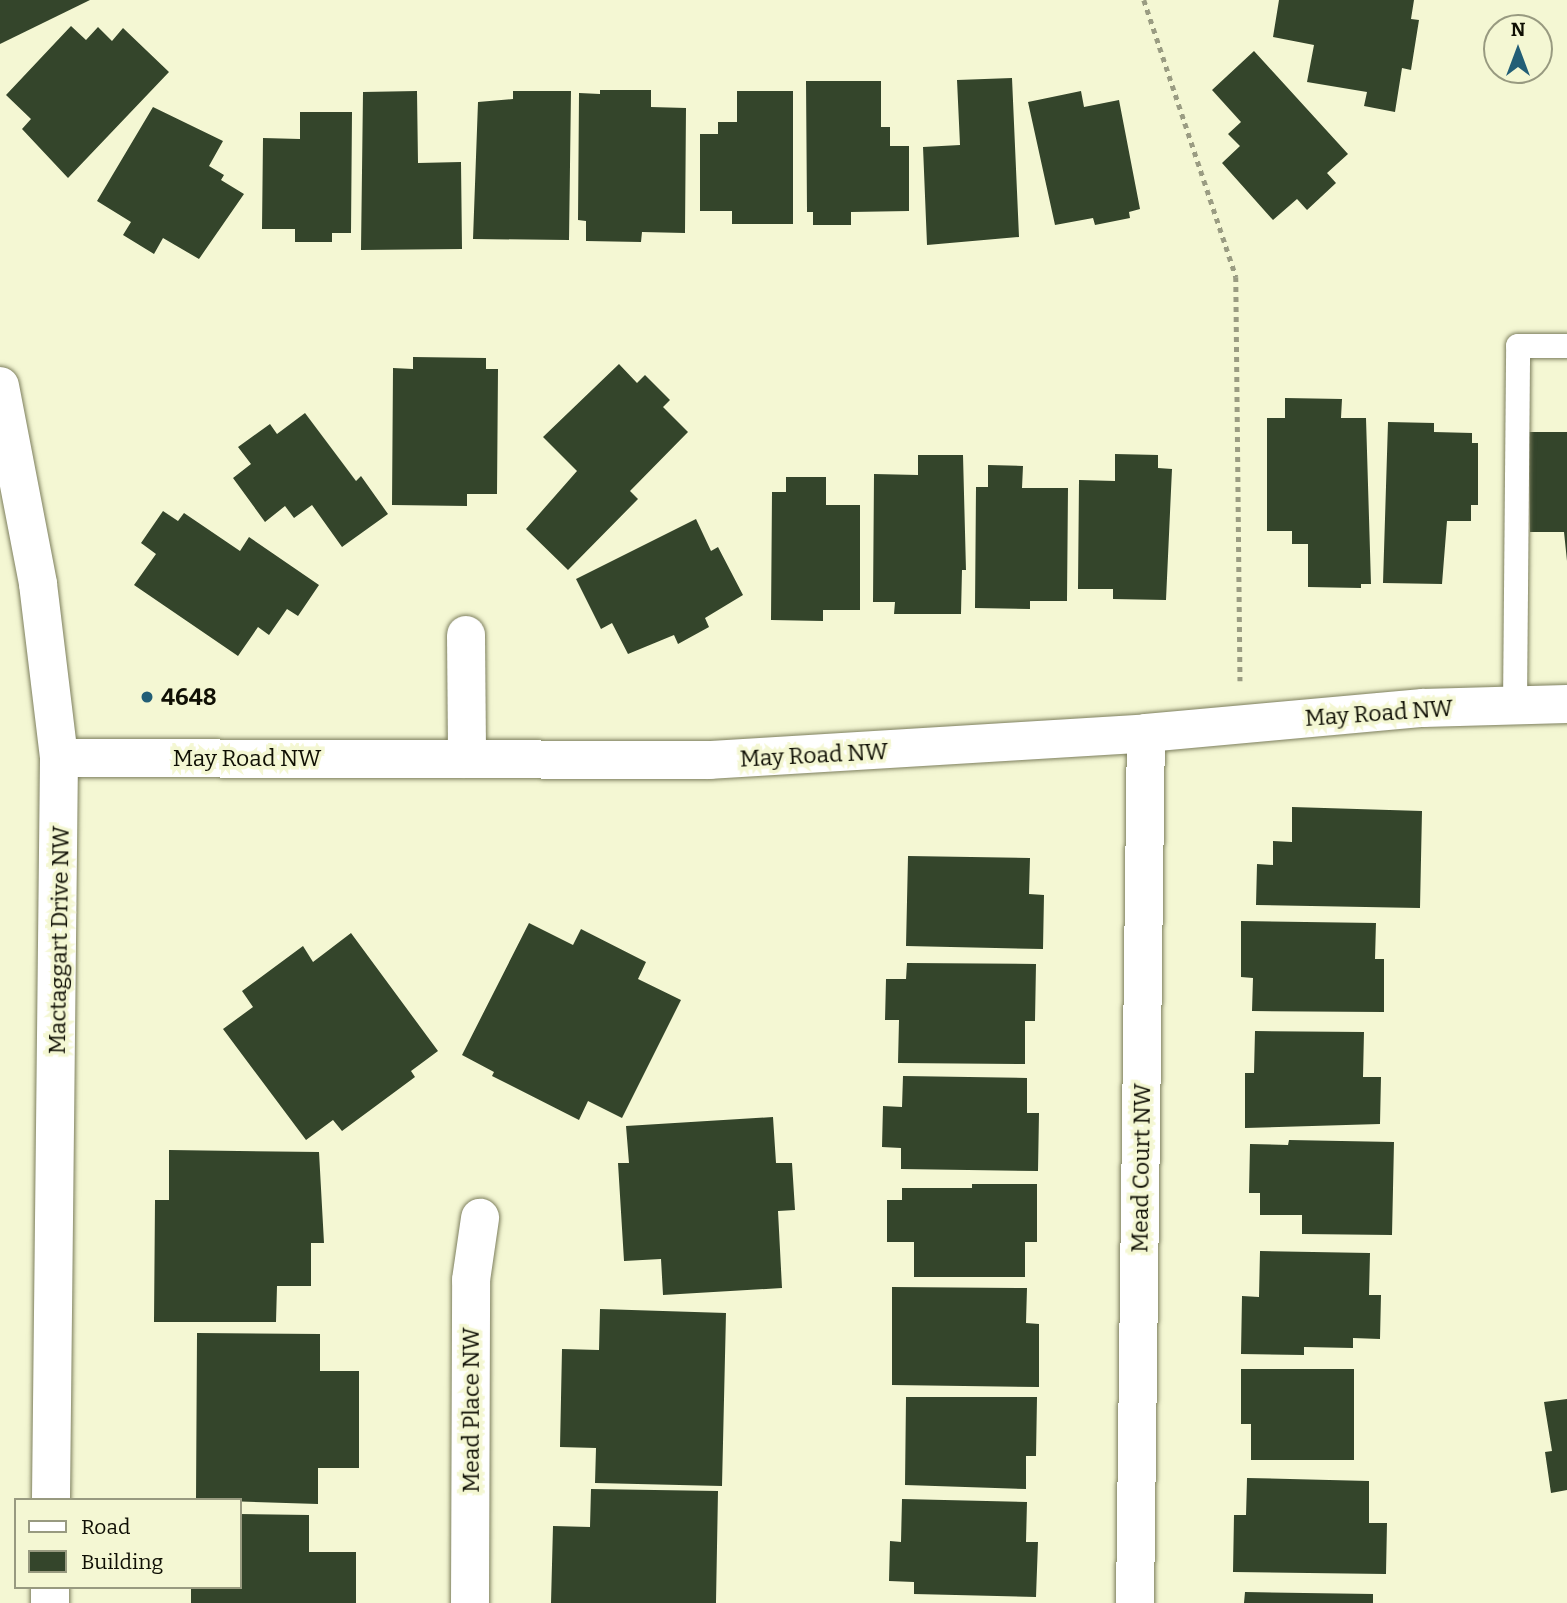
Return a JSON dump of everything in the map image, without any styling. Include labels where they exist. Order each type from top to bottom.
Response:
[{"type":"street","name":"Mactaggart Drive NW","points":[[0,386],[38,584],[59,758],[51,1498]]},
{"type":"street","points":[[466,635],[467,759]]},
{"type":"street","name":"May Road NW","points":[[59,758],[723,759],[1146,733],[1423,708],[1567,704]]},
{"type":"street","name":"Mead Court NW","points":[[1135,1603],[1146,733]]},
{"type":"street","name":"Mead Place NW","points":[[470,1603],[471,1280],[480,1218]]},
{"type":"lane","points":[[1515,706],[1518,346],[1567,346]]},
{"type":"path","points":[[1144,0],[1236,277],[1240,303],[1240,724]]},
{"type":"building","points":[[0,0],[90,0],[0,44]]},
{"type":"building","points":[[1279,0],[1414,0],[1411,19],[1419,20],[1411,70],[1402,68],[1395,112],[1364,106],[1367,92],[1307,82],[1314,45],[1273,37]]},
{"type":"building","points":[[71,26],[86,40],[98,27],[112,41],[123,28],[169,72],[68,178],[22,129],[31,119],[6,95]]},
{"type":"building","points":[[1254,51],[1348,154],[1327,173],[1336,183],[1307,210],[1297,199],[1273,220],[1222,163],[1240,146],[1228,134],[1241,122],[1212,90]]},
{"type":"building","points":[[1012,78],[1019,237],[927,245],[923,147],[960,145],[957,80]]},
{"type":"building","points":[[806,81],[881,81],[881,127],[890,127],[890,146],[909,146],[909,211],[851,212],[851,225],[813,225],[813,212],[807,212]]},
{"type":"building","points":[[600,90],[651,90],[651,107],[686,108],[685,233],[642,232],[641,242],[586,241],[586,221],[578,220],[579,93],[600,94]]},
{"type":"building","points":[[417,91],[418,163],[461,162],[462,249],[361,250],[363,92]]},
{"type":"building","points":[[513,91],[571,91],[569,240],[473,239],[478,102],[513,99]]},
{"type":"building","points":[[737,91],[793,91],[793,224],[732,224],[732,211],[700,211],[700,134],[718,134],[718,122],[737,122]]},
{"type":"building","points":[[1081,91],[1084,107],[1119,100],[1140,209],[1129,212],[1130,218],[1095,225],[1093,218],[1055,225],[1028,102]]},
{"type":"building","points":[[153,107],[223,141],[209,166],[224,175],[221,180],[244,194],[199,259],[163,238],[154,254],[123,235],[131,222],[97,201]]},
{"type":"building","points":[[300,112],[352,112],[351,233],[332,233],[332,242],[295,242],[295,229],[262,229],[263,138],[300,139]]},
{"type":"building","points":[[413,357],[486,358],[486,369],[498,369],[497,494],[467,494],[467,506],[392,505],[393,368],[413,369]]},
{"type":"building","points":[[619,364],[637,383],[645,375],[670,400],[663,407],[688,432],[630,491],[638,499],[568,570],[526,529],[577,471],[543,437]]},
{"type":"building","points":[[1285,398],[1342,399],[1341,418],[1366,418],[1371,584],[1361,584],[1361,588],[1308,587],[1308,544],[1292,544],[1292,531],[1267,531],[1267,418],[1285,418]]},
{"type":"building","points":[[305,413],[356,481],[361,476],[388,514],[342,547],[312,505],[294,518],[285,506],[265,522],[233,478],[251,464],[238,447],[270,424],[277,434]]},
{"type":"building","points":[[1388,422],[1434,423],[1434,432],[1472,433],[1472,443],[1478,443],[1478,505],[1471,505],[1471,521],[1447,521],[1442,584],[1383,583]]},
{"type":"building","points":[[1529,432],[1567,432],[1567,561],[1564,532],[1530,532]]},
{"type":"building","points":[[1115,454],[1158,455],[1158,468],[1172,469],[1166,600],[1113,599],[1113,589],[1078,589],[1079,480],[1115,481]]},
{"type":"building","points":[[918,455],[963,455],[966,570],[962,570],[961,614],[894,614],[895,602],[873,602],[874,474],[918,475]]},
{"type":"building","points":[[988,465],[1023,466],[1022,488],[1068,488],[1067,601],[1030,601],[1030,609],[975,608],[976,487],[988,487]]},
{"type":"building","points":[[786,477],[826,477],[826,505],[860,505],[860,610],[823,610],[823,621],[771,620],[772,492],[786,492]]},
{"type":"building","points":[[163,511],[178,521],[184,513],[240,551],[249,537],[319,585],[298,616],[287,609],[269,635],[258,627],[238,656],[134,585],[156,554],[141,543]]},
{"type":"building","points":[[696,519],[711,551],[718,547],[743,595],[705,618],[709,627],[678,644],[674,635],[628,654],[612,623],[601,629],[576,579]]},
{"type":"building","points":[[1292,807],[1422,811],[1420,908],[1256,905],[1257,864],[1273,865],[1273,841],[1292,842]]},
{"type":"building","points":[[908,856],[1030,858],[1029,894],[1044,895],[1043,949],[906,946]]},
{"type":"building","points":[[1241,921],[1376,923],[1375,959],[1384,959],[1384,1012],[1252,1011],[1253,978],[1241,977]]},
{"type":"building","points":[[529,923],[573,945],[581,929],[646,962],[638,979],[681,1000],[622,1118],[588,1101],[579,1120],[492,1076],[494,1072],[462,1055]]},
{"type":"building","points":[[351,933],[438,1051],[411,1071],[415,1077],[342,1131],[333,1120],[306,1140],[223,1029],[253,1007],[242,991],[303,946],[313,962]]},
{"type":"building","points":[[907,963],[1036,964],[1035,1021],[1025,1021],[1025,1064],[898,1063],[899,1020],[885,1020],[886,979],[906,979]]},
{"type":"building","points":[[1255,1031],[1364,1032],[1363,1077],[1381,1077],[1380,1124],[1245,1128],[1245,1073],[1254,1073]]},
{"type":"building","points":[[903,1076],[1027,1078],[1027,1113],[1039,1113],[1038,1171],[901,1169],[901,1148],[882,1147],[883,1106],[902,1107]]},
{"type":"building","points":[[773,1117],[776,1163],[792,1163],[795,1210],[778,1211],[782,1288],[663,1295],[661,1259],[624,1261],[618,1163],[629,1163],[626,1126]]},
{"type":"building","points":[[1289,1140],[1394,1142],[1392,1235],[1302,1234],[1302,1215],[1260,1215],[1260,1193],[1249,1193],[1250,1144],[1288,1145]]},
{"type":"building","points":[[169,1150],[319,1152],[324,1243],[311,1243],[311,1286],[277,1286],[276,1322],[154,1322],[155,1200],[169,1200]]},
{"type":"building","points":[[972,1184],[1037,1184],[1037,1242],[1025,1242],[1025,1277],[914,1277],[914,1242],[887,1242],[887,1200],[902,1200],[902,1188],[972,1188]]},
{"type":"building","points":[[1260,1251],[1370,1253],[1369,1295],[1381,1295],[1380,1339],[1353,1338],[1353,1348],[1304,1347],[1304,1355],[1241,1354],[1242,1296],[1259,1297]]},
{"type":"building","points":[[892,1287],[1027,1288],[1026,1323],[1039,1324],[1039,1387],[892,1385]]},
{"type":"building","points":[[600,1309],[726,1313],[722,1486],[595,1483],[596,1448],[560,1447],[562,1349],[599,1350]]},
{"type":"building","points":[[197,1333],[320,1334],[320,1371],[359,1371],[359,1468],[318,1468],[318,1504],[242,1502],[242,1498],[196,1498]]},
{"type":"building","points":[[1241,1369],[1354,1369],[1354,1460],[1251,1460],[1251,1424],[1241,1424]]},
{"type":"building","points":[[906,1397],[1037,1397],[1036,1456],[1026,1456],[1026,1489],[905,1485]]},
{"type":"building","points":[[1567,1399],[1567,1490],[1551,1493],[1545,1452],[1552,1451],[1544,1402]]},
{"type":"building","points":[[1247,1478],[1369,1481],[1369,1523],[1387,1523],[1386,1574],[1233,1572],[1234,1515],[1246,1515]]},
{"type":"building","points":[[591,1489],[718,1491],[716,1603],[551,1603],[553,1526],[590,1527]]},
{"type":"building","points":[[902,1499],[1027,1502],[1026,1542],[1038,1542],[1036,1597],[914,1594],[914,1582],[889,1581],[890,1541],[901,1542]]},
{"type":"building","points":[[242,1514],[309,1515],[309,1552],[356,1552],[356,1603],[191,1603],[191,1589],[242,1589]]},
{"type":"building","points":[[1245,1592],[1373,1594],[1373,1603],[1244,1603]]},
{"type":"place","name":"4648","points":[[147,697]]}]
